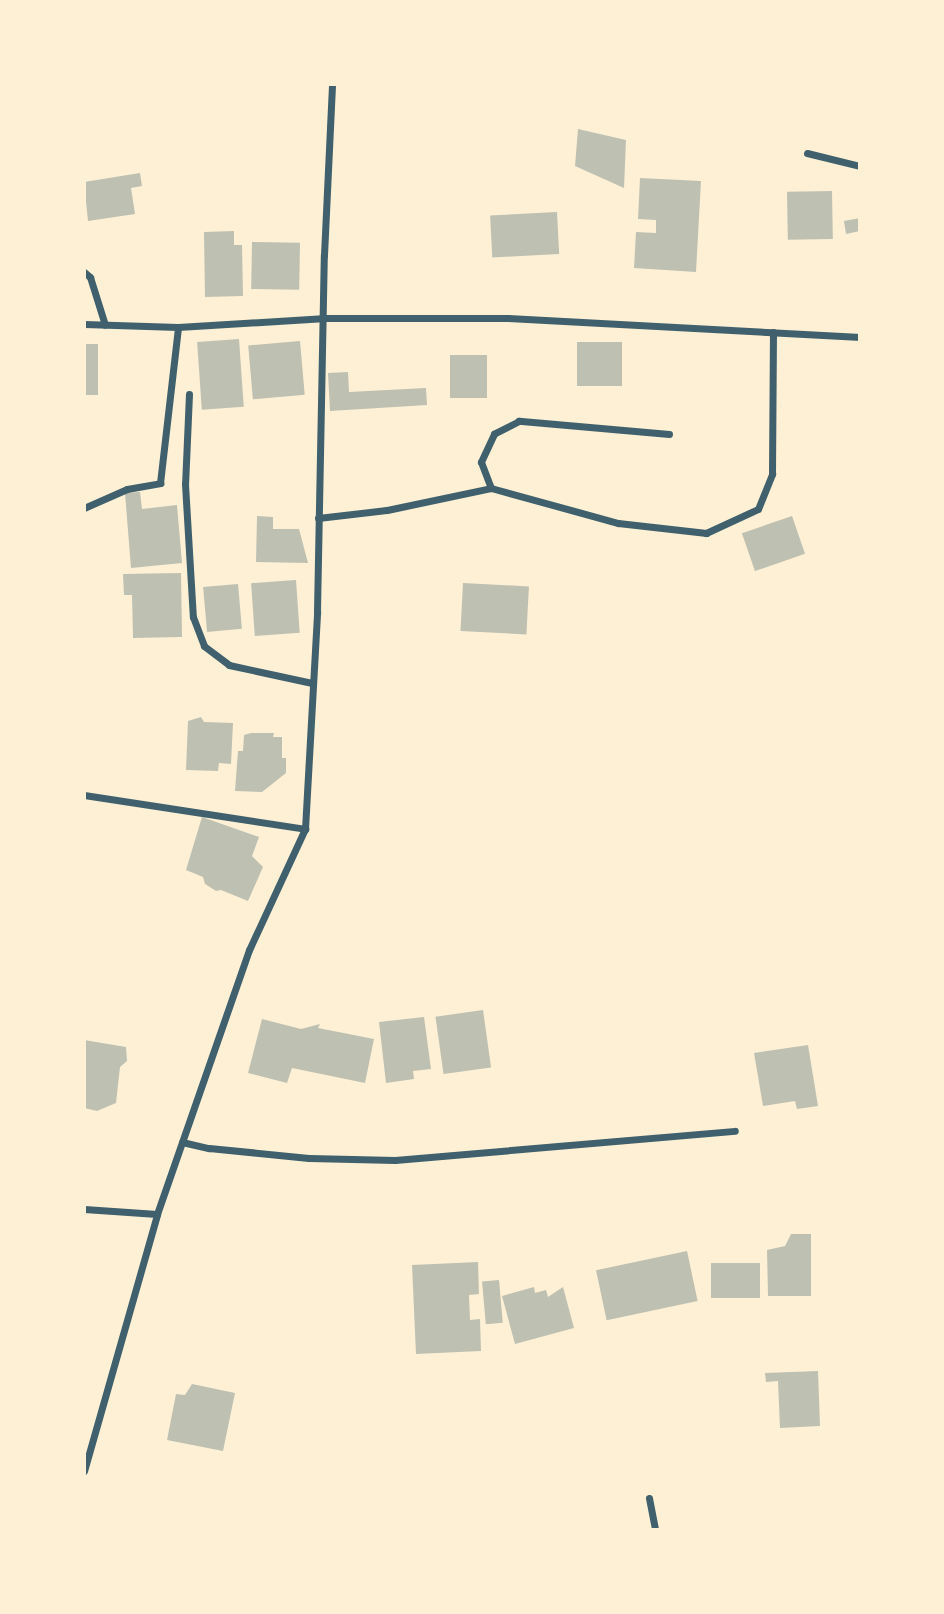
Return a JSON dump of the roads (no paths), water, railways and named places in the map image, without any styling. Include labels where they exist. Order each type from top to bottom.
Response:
[{"type":"street","points":[[84,1471],[157,1214],[250,950],[305,830],[317,611],[326,318],[324,255],[331,84]]},
{"type":"street","points":[[807,153],[860,166]]},
{"type":"street","points":[[84,272],[90,277],[105,325]]},
{"type":"street","points":[[84,324],[178,327],[326,318],[508,318],[860,337]]},
{"type":"street","points":[[84,508],[127,489],[160,483],[178,327]]},
{"type":"street","points":[[318,518],[387,510],[491,488],[618,523],[706,533],[758,509],[772,474],[773,332]]},
{"type":"street","points":[[189,394],[185,484],[193,617],[204,646],[229,664],[312,683]]},
{"type":"street","points":[[491,488],[481,462],[494,434],[519,421],[669,434]]},
{"type":"street","points":[[84,795],[305,830]]},
{"type":"street","points":[[183,1142],[209,1148],[309,1158],[395,1160],[736,1131]]},
{"type":"street","points":[[84,1209],[157,1214]]},
{"type":"street","points":[[649,1498],[655,1530]]}]
